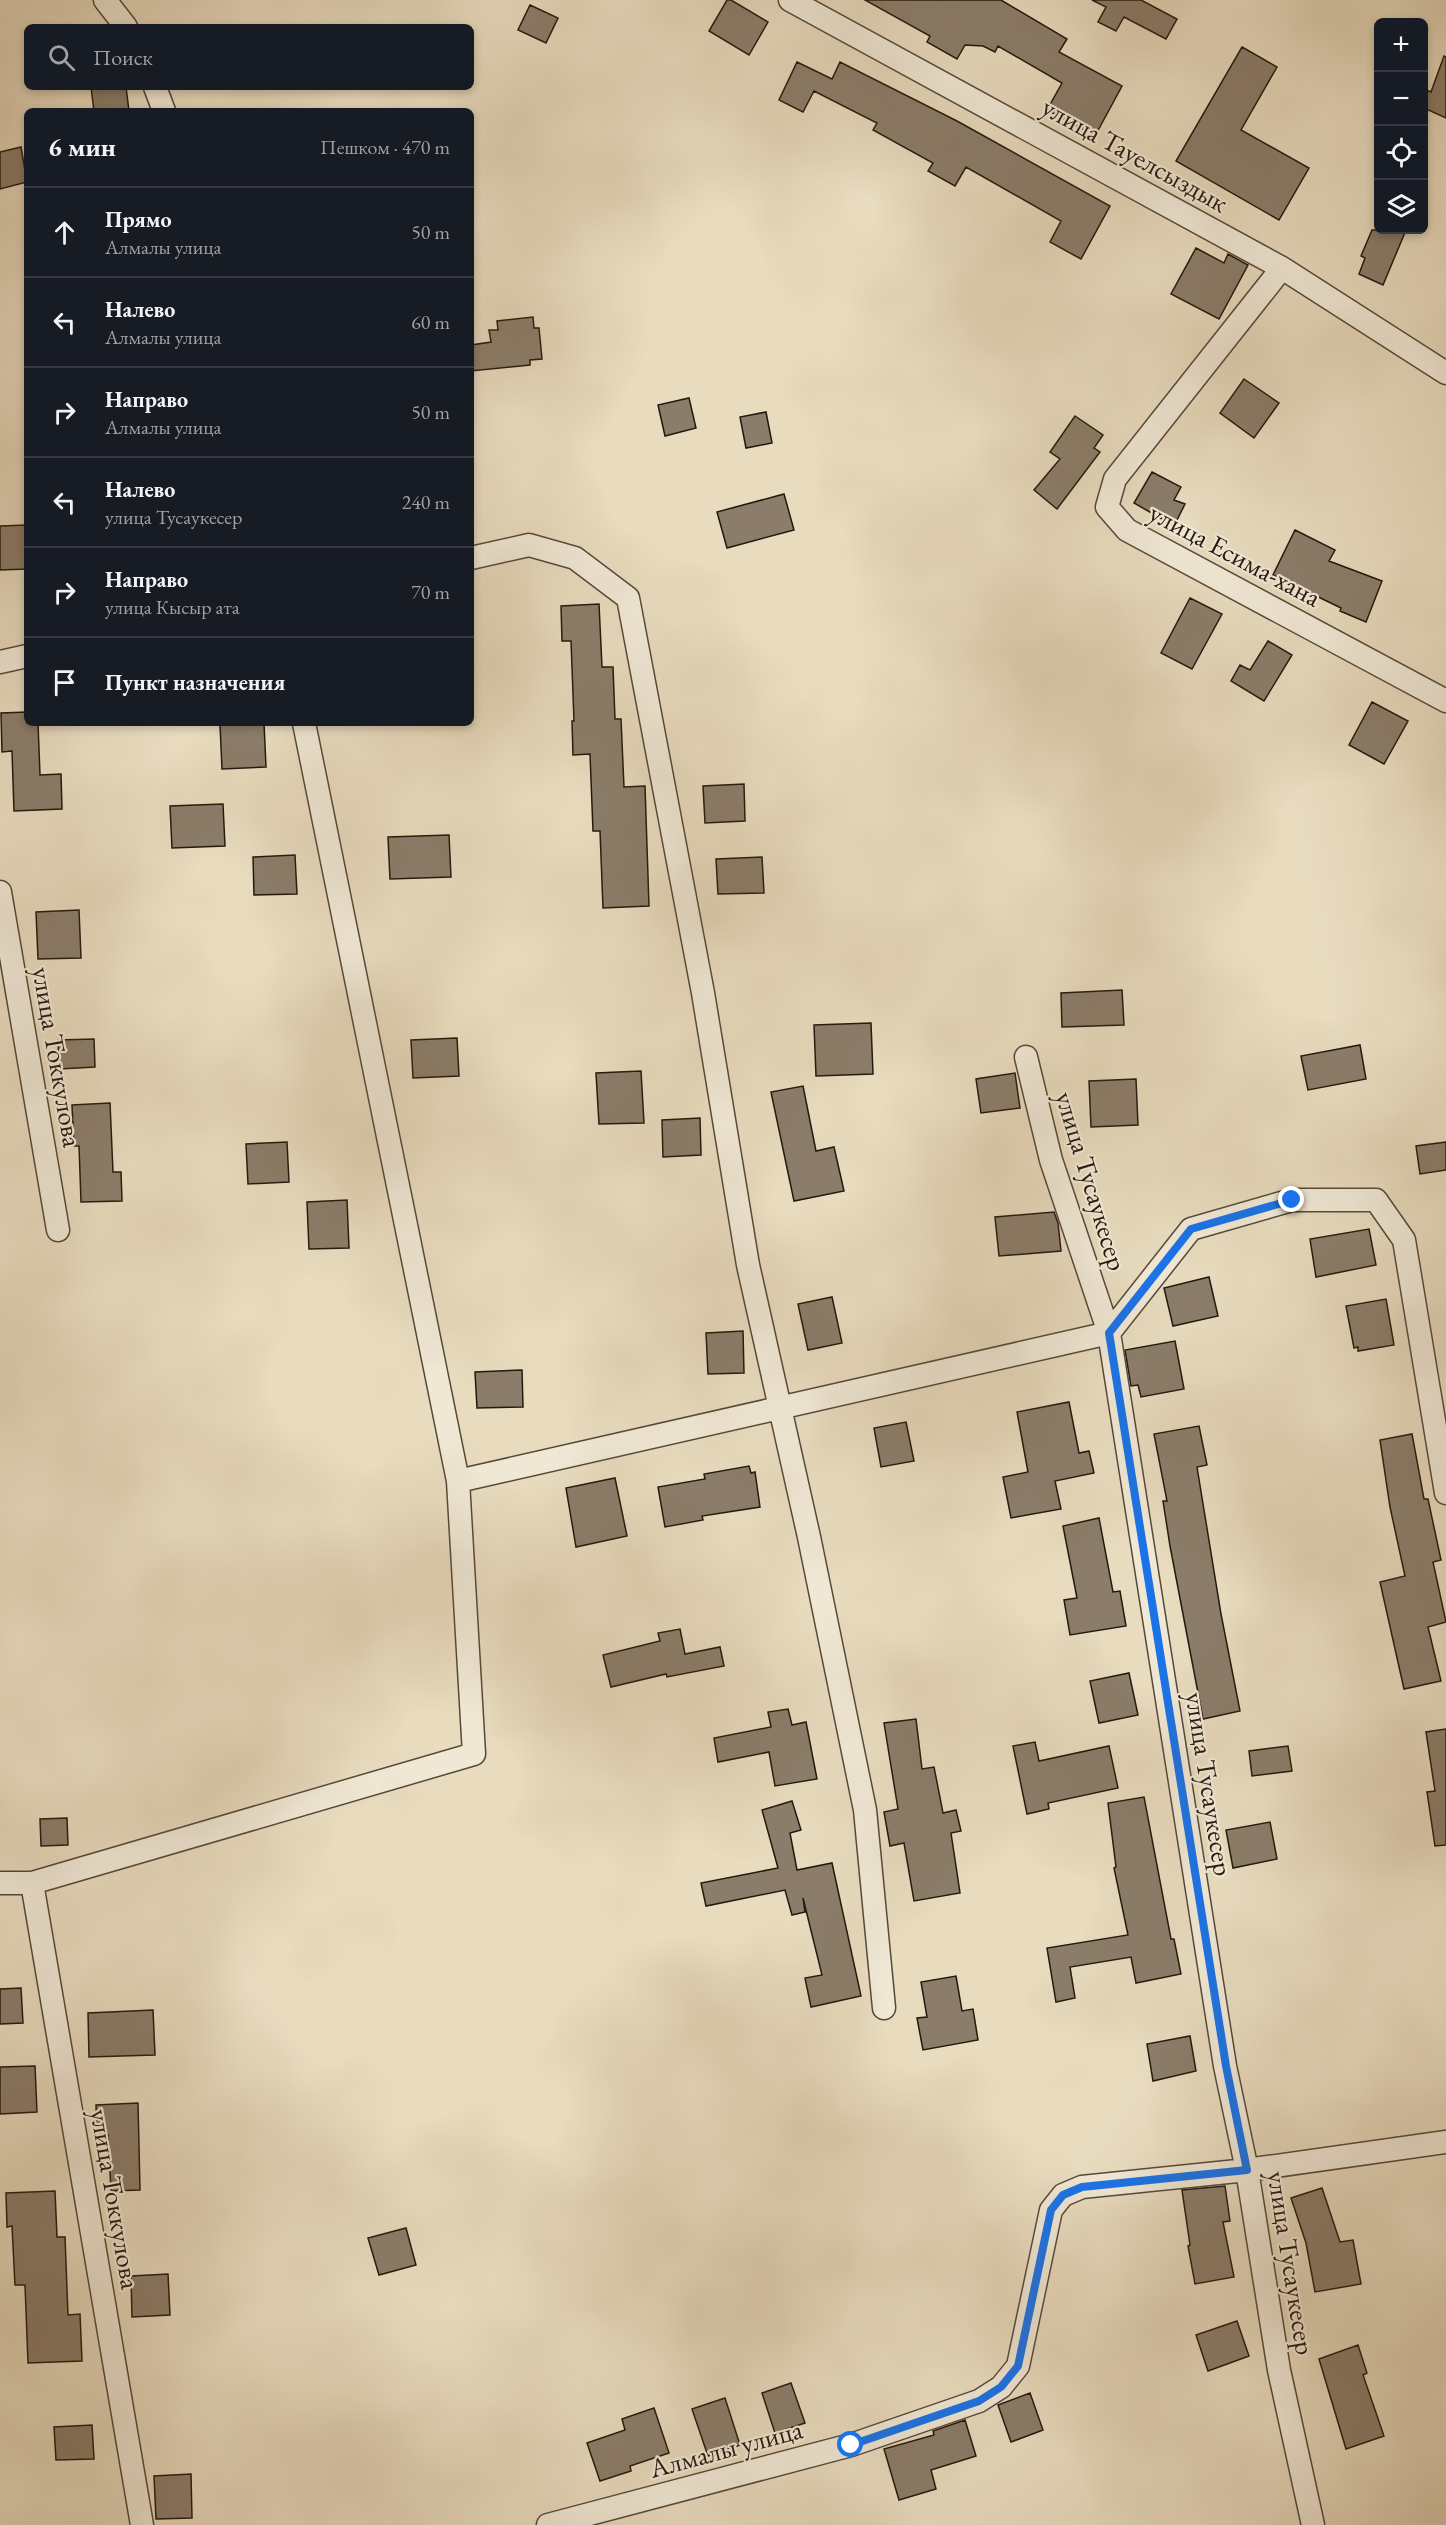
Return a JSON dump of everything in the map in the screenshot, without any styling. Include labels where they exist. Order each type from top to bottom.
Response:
[{"type":"street","points":[[105,0],[124,24]]},
{"type":"street","name":"улица Тауелсыздык","points":[[790,0],[1282,268],[1446,373]]},
{"type":"street","points":[[156,90],[163,108]]},
{"type":"street","name":"улица Есима-хана","points":[[1282,268],[1114,479],[1107,507],[1127,530],[1446,701]]},
{"type":"street","points":[[474,557],[529,545],[575,558],[628,598],[703,993],[748,1265],[809,1537],[865,1810],[884,2008]]},
{"type":"street","points":[[0,662],[24,657]]},
{"type":"street","points":[[0,1882],[32,1883],[474,1754],[458,1481],[305,726]]},
{"type":"street","name":"улица Токкулова","points":[[0,892],[58,1230]]},
{"type":"street","name":"улица Тусаукесер","points":[[1026,1057],[1051,1160],[1109,1333],[1226,2066],[1247,2170],[1279,2370],[1313,2525]]},
{"type":"street","points":[[458,1481],[1109,1333],[1191,1229],[1292,1200],[1376,1200],[1404,1240],[1446,1493]]},
{"type":"street","name":"улица Токкулова","points":[[32,1883],[142,2525]]},
{"type":"street","name":"Алмалы улица","points":[[548,2525],[851,2445],[979,2401],[1001,2387],[1018,2366],[1051,2210],[1063,2195],[1082,2187],[1247,2170],[1446,2142]]},
{"type":"building","points":[[727,0],[731,0],[768,22],[749,55],[709,31]]},
{"type":"building","points":[[865,0],[1001,0],[1067,39],[1059,52],[1122,86],[1095,136],[1047,110],[1062,83],[998,46],[995,52],[983,46],[965,45],[957,59],[927,42],[930,36]]},
{"type":"building","points":[[1092,0],[1141,0],[1177,19],[1166,39],[1124,17],[1116,31],[1098,22],[1106,7]]},
{"type":"building","points":[[530,5],[558,18],[546,43],[518,30]]},
{"type":"building","points":[[1242,47],[1277,67],[1241,130],[1309,168],[1279,220],[1176,161]]},
{"type":"building","points":[[1444,56],[1446,57],[1446,118],[1428,110],[1428,91],[1431,92]]},
{"type":"building","points":[[797,62],[832,79],[840,62],[957,121],[1110,206],[1081,259],[1050,242],[1061,221],[966,167],[955,186],[928,171],[933,163],[873,130],[877,123],[814,91],[803,112],[779,100]]},
{"type":"building","points":[[91,90],[126,90],[129,108],[94,108]]},
{"type":"building","points":[[21,147],[24,183],[0,189],[0,152]]},
{"type":"building","points":[[1372,230],[1374,234],[1404,234],[1383,285],[1359,274],[1365,258],[1361,256]]},
{"type":"building","points":[[1196,248],[1224,263],[1228,254],[1248,265],[1219,319],[1171,294]]},
{"type":"building","points":[[533,317],[534,328],[539,328],[542,359],[530,360],[530,365],[474,371],[474,345],[491,342],[489,330],[498,330],[497,321]]},
{"type":"building","points":[[1244,379],[1279,403],[1254,438],[1220,413]]},
{"type":"building","points":[[689,398],[696,428],[665,436],[658,405]]},
{"type":"building","points":[[766,412],[772,443],[746,448],[740,417]]},
{"type":"building","points":[[1075,416],[1103,435],[1094,448],[1100,452],[1057,509],[1034,490],[1060,459],[1050,452]]},
{"type":"building","points":[[1152,472],[1181,487],[1174,500],[1185,504],[1174,526],[1134,503]]},
{"type":"building","points":[[784,494],[794,530],[727,548],[717,512]]},
{"type":"building","points":[[24,525],[24,569],[0,570],[0,526]]},
{"type":"building","points":[[1295,530],[1335,550],[1329,561],[1382,581],[1366,622],[1340,611],[1341,608],[1273,575]]},
{"type":"building","points":[[1190,598],[1222,614],[1192,669],[1161,653]]},
{"type":"building","points":[[599,604],[602,667],[613,667],[615,719],[621,719],[624,787],[645,786],[649,906],[603,908],[600,831],[593,831],[590,754],[573,755],[571,641],[562,641],[561,606]]},
{"type":"building","points":[[1268,641],[1292,655],[1264,701],[1231,681],[1240,665],[1250,670]]},
{"type":"building","points":[[1372,702],[1408,721],[1384,764],[1349,745]]},
{"type":"building","points":[[24,712],[24,726],[38,726],[40,775],[61,774],[62,809],[14,811],[12,751],[2,752],[1,713]]},
{"type":"building","points":[[220,726],[264,726],[266,767],[222,769]]},
{"type":"building","points":[[744,784],[745,821],[705,823],[703,786]]},
{"type":"building","points":[[223,804],[225,846],[172,848],[170,806]]},
{"type":"building","points":[[449,835],[451,877],[390,879],[388,837]]},
{"type":"building","points":[[295,855],[297,894],[254,895],[253,857]]},
{"type":"building","points":[[762,857],[764,893],[718,894],[716,859]]},
{"type":"building","points":[[79,910],[81,958],[38,959],[36,912]]},
{"type":"building","points":[[1122,990],[1124,1025],[1062,1027],[1061,993]]},
{"type":"building","points":[[871,1023],[873,1074],[816,1076],[814,1025]]},
{"type":"building","points":[[457,1038],[459,1076],[413,1078],[411,1040]]},
{"type":"building","points":[[94,1039],[95,1067],[59,1069],[58,1040]]},
{"type":"building","points":[[1360,1045],[1366,1079],[1308,1090],[1301,1056]]},
{"type":"building","points":[[641,1071],[644,1123],[599,1124],[596,1073]]},
{"type":"building","points":[[1015,1073],[1020,1108],[981,1113],[976,1079]]},
{"type":"building","points":[[1136,1079],[1138,1125],[1091,1127],[1089,1081]]},
{"type":"building","points":[[803,1086],[816,1151],[834,1147],[844,1191],[794,1201],[771,1092]]},
{"type":"building","points":[[110,1103],[113,1172],[121,1172],[122,1201],[81,1202],[79,1146],[74,1146],[72,1105]]},
{"type":"building","points":[[700,1118],[701,1155],[663,1157],[662,1120]]},
{"type":"building","points":[[287,1142],[289,1182],[248,1184],[246,1144]]},
{"type":"building","points":[[1446,1142],[1446,1170],[1420,1174],[1416,1146]]},
{"type":"building","points":[[347,1200],[349,1248],[309,1249],[307,1202]]},
{"type":"building","points":[[1054,1212],[1058,1223],[1061,1251],[999,1256],[995,1217]]},
{"type":"building","points":[[1369,1229],[1376,1265],[1316,1277],[1310,1239]]},
{"type":"building","points":[[1209,1277],[1218,1316],[1173,1326],[1164,1288]]},
{"type":"building","points":[[832,1297],[842,1343],[808,1350],[798,1304]]},
{"type":"building","points":[[1386,1299],[1394,1345],[1358,1351],[1358,1347],[1354,1348],[1346,1306]]},
{"type":"building","points":[[743,1331],[744,1373],[708,1374],[706,1333]]},
{"type":"building","points":[[1175,1341],[1184,1389],[1141,1397],[1138,1385],[1131,1386],[1125,1350]]},
{"type":"building","points":[[522,1370],[523,1407],[477,1408],[475,1372]]},
{"type":"building","points":[[1069,1402],[1079,1453],[1089,1451],[1094,1473],[1055,1481],[1061,1509],[1011,1518],[1003,1477],[1028,1472],[1017,1412]]},
{"type":"building","points":[[906,1422],[914,1461],[881,1467],[874,1428]]},
{"type":"building","points":[[1199,1426],[1207,1465],[1197,1467],[1221,1614],[1240,1711],[1203,1719],[1170,1546],[1163,1501],[1167,1501],[1154,1434]]},
{"type":"building","points":[[1412,1434],[1424,1499],[1428,1499],[1441,1560],[1433,1562],[1446,1622],[1428,1627],[1441,1681],[1404,1689],[1380,1582],[1405,1576],[1390,1507],[1380,1440]]},
{"type":"building","points":[[749,1466],[751,1473],[755,1472],[760,1507],[702,1516],[703,1520],[665,1527],[658,1487],[705,1479],[704,1474]]},
{"type":"building","points":[[615,1478],[627,1536],[576,1547],[566,1488]]},
{"type":"building","points":[[1099,1518],[1113,1592],[1120,1591],[1126,1626],[1070,1635],[1064,1600],[1077,1598],[1063,1526]]},
{"type":"building","points":[[680,1629],[685,1654],[720,1647],[724,1666],[667,1677],[666,1674],[611,1687],[603,1655],[660,1641],[658,1633]]},
{"type":"building","points":[[1129,1673],[1138,1715],[1099,1723],[1090,1681]]},
{"type":"building","points":[[788,1709],[792,1725],[806,1722],[817,1779],[775,1786],[769,1752],[718,1762],[714,1738],[771,1727],[768,1712]]},
{"type":"building","points":[[916,1719],[922,1769],[934,1767],[943,1813],[956,1810],[961,1831],[951,1833],[960,1893],[914,1901],[904,1843],[890,1846],[884,1812],[898,1809],[884,1723]]},
{"type":"building","points":[[1446,1729],[1446,1845],[1435,1846],[1427,1792],[1435,1791],[1426,1732]]},
{"type":"building","points":[[1035,1742],[1039,1761],[1109,1746],[1118,1788],[1048,1803],[1049,1809],[1027,1814],[1013,1746]]},
{"type":"building","points":[[1288,1746],[1292,1771],[1252,1776],[1249,1751]]},
{"type":"building","points":[[1144,1797],[1171,1939],[1174,1939],[1181,1974],[1136,1983],[1131,1957],[1070,1967],[1075,1998],[1056,2002],[1047,1948],[1128,1935],[1114,1868],[1116,1867],[1108,1803]]},
{"type":"building","points":[[792,1801],[801,1830],[790,1833],[797,1870],[832,1863],[861,1996],[811,2007],[805,1978],[822,1975],[803,1898],[805,1912],[792,1915],[785,1890],[706,1906],[701,1883],[778,1868],[762,1810]]},
{"type":"building","points":[[67,1818],[68,1845],[41,1846],[40,1819]]},
{"type":"building","points":[[1270,1822],[1277,1859],[1233,1868],[1226,1830]]},
{"type":"building","points":[[956,1976],[962,2011],[973,2009],[978,2040],[923,2050],[917,2018],[927,2017],[921,1982]]},
{"type":"building","points":[[21,1988],[23,2023],[0,2024],[0,1989]]},
{"type":"building","points":[[153,2010],[155,2055],[89,2057],[88,2013]]},
{"type":"building","points":[[1190,2036],[1196,2071],[1153,2081],[1147,2044]]},
{"type":"building","points":[[35,2066],[37,2112],[0,2114],[0,2067]]},
{"type":"building","points":[[138,2103],[140,2190],[111,2191],[108,2135],[97,2135],[96,2105]]},
{"type":"building","points":[[1225,2186],[1230,2221],[1223,2222],[1234,2277],[1195,2284],[1182,2190]]},
{"type":"building","points":[[1322,2188],[1340,2242],[1353,2240],[1361,2284],[1315,2292],[1306,2243],[1291,2198]]},
{"type":"building","points":[[55,2191],[57,2237],[65,2237],[68,2315],[80,2314],[82,2361],[28,2363],[25,2285],[15,2285],[12,2226],[7,2227],[6,2193]]},
{"type":"building","points":[[406,2228],[416,2265],[379,2275],[368,2238]]},
{"type":"building","points":[[168,2274],[170,2315],[132,2317],[131,2276]]},
{"type":"building","points":[[1237,2321],[1249,2356],[1208,2371],[1196,2335]]},
{"type":"building","points":[[1358,2345],[1367,2373],[1363,2375],[1384,2436],[1346,2449],[1319,2359]]},
{"type":"building","points":[[791,2383],[805,2423],[775,2433],[762,2393]]},
{"type":"building","points":[[1030,2393],[1043,2430],[1011,2442],[998,2405]]},
{"type":"building","points":[[725,2398],[740,2445],[708,2456],[692,2409]]},
{"type":"building","points":[[654,2408],[669,2453],[630,2466],[631,2471],[600,2481],[587,2443],[625,2430],[622,2419]]},
{"type":"building","points":[[965,2420],[976,2456],[931,2470],[936,2489],[899,2500],[884,2449],[934,2435],[933,2431]]},
{"type":"building","points":[[92,2425],[94,2459],[56,2460],[54,2427]]},
{"type":"building","points":[[191,2474],[192,2518],[156,2519],[154,2476]]},
{"type":"route","points":[[851,2445],[979,2401],[1001,2387],[1018,2366],[1051,2210],[1063,2195],[1082,2187],[1247,2170],[1226,2066],[1109,1333],[1191,1229],[1292,1200]]}]
